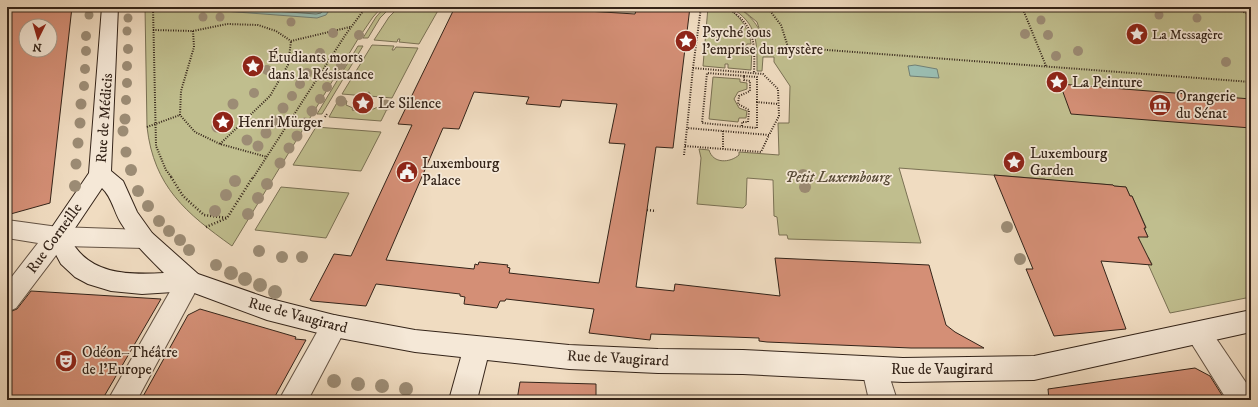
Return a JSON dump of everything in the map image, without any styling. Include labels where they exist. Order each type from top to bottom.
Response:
[{"type":"street","name":"Rue de Médicis","points":[[110,7],[100,174],[116,187],[128,216],[144,239]]},
{"type":"street","name":"Rue Corneille","points":[[7,301],[57,236],[100,174]]},
{"type":"street","points":[[7,229],[26,233],[57,236],[144,239]]},
{"type":"street","points":[[57,236],[71,259],[86,271],[105,280],[146,284],[189,281]]},
{"type":"street","name":"Rue de Vaugirard","points":[[144,239],[189,281],[267,309],[334,326],[415,342],[584,358],[743,362],[875,369],[1034,368],[1251,321]]},
{"type":"street","points":[[122,400],[189,281]]},
{"type":"street","points":[[293,400],[334,326]]},
{"type":"street","points":[[1198,333],[1242,400]]},
{"type":"street","points":[[463,400],[477,348]]},
{"type":"street","points":[[875,369],[883,400]]},
{"type":"path","points":[[153,7],[156,146],[166,170],[183,196],[204,215],[227,218]]},
{"type":"path","points":[[206,227],[227,218],[352,26],[366,7]]},
{"type":"path","points":[[684,155],[701,7]]},
{"type":"path","points":[[726,7],[744,20],[752,30],[754,44],[754,73]]},
{"type":"path","points":[[767,7],[778,17],[785,32],[788,47],[1251,82]]},
{"type":"path","points":[[1022,7],[1046,66]]},
{"type":"path","points":[[1232,7],[1251,15]]},
{"type":"path","points":[[154,30],[193,31],[227,24],[258,25],[276,31],[291,41],[352,26]]},
{"type":"path","points":[[193,31],[194,47],[181,91],[180,115],[195,132],[220,144],[267,157]]},
{"type":"path","points":[[220,144],[270,96],[288,65],[291,41]]},
{"type":"path","points":[[685,146],[761,152],[778,116],[778,88],[763,74],[693,68]]},
{"type":"path","points":[[707,73],[757,77],[757,102],[757,128],[702,123],[707,73]]},
{"type":"path","points":[[742,126],[742,122],[748,122],[749,110],[738,104],[739,96],[750,91],[750,81],[744,80],[744,76]]},
{"type":"path","points":[[757,102],[778,104]]},
{"type":"path","points":[[147,127],[180,115]]},
{"type":"path","points":[[687,128],[769,135]]},
{"type":"path","points":[[723,131],[723,149]]},
{"type":"path","points":[[647,210],[656,211]]},
{"type":"green space","points":[[145,7],[382,7],[358,39],[232,246],[200,222],[187,210],[175,197],[157,166],[151,148],[147,127]]},
{"type":"green space","points":[[385,7],[391,7],[380,18],[368,38],[363,38],[376,17]]},
{"type":"green space","points":[[399,7],[440,7],[419,44],[399,42],[400,39],[398,39],[397,42],[374,40],[389,17]]},
{"type":"green space","points":[[708,7],[727,9],[742,21],[750,38],[751,44],[747,44],[746,46],[752,47],[751,70],[728,68],[728,64],[725,64],[725,68],[703,66]]},
{"type":"green space","name":"Luxembourg Garden","points":[[730,7],[739,9],[748,15],[760,31],[757,22],[739,7],[1251,7],[1251,297],[1170,313],[1148,264],[1152,264],[1148,257],[1145,257],[1137,236],[1148,237],[1144,228],[1146,227],[1132,196],[1130,196],[1126,187],[1045,179],[899,168],[921,243],[788,239],[787,235],[779,235],[777,217],[774,216],[773,180],[747,178],[746,205],[743,208],[697,204],[701,158],[699,149],[709,150],[714,158],[722,161],[735,158],[739,155],[739,152],[779,155],[778,123],[789,123],[790,86],[774,62],[774,57],[763,57],[762,71],[757,71],[757,51],[754,34],[746,20]]},
{"type":"green space","points":[[372,45],[394,46],[392,50],[396,47],[418,48],[392,98],[369,96],[370,93],[368,92],[366,96],[342,94]]},
{"type":"green space","points":[[358,46],[363,46],[322,114],[317,114]]},
{"type":"green space","points":[[713,77],[740,79],[740,82],[747,83],[747,89],[738,92],[734,99],[739,108],[747,111],[746,118],[739,118],[738,122],[709,119]]},
{"type":"green space","points":[[339,99],[347,101],[346,105],[353,108],[352,110],[366,112],[390,103],[381,121],[329,117]]},
{"type":"green space","points":[[316,127],[381,132],[361,171],[293,165]]},
{"type":"green space","points":[[281,187],[349,193],[326,238],[255,230]]},
{"type":"water","points":[[186,7],[329,7],[330,9],[326,15],[317,18],[196,9],[185,10]]},
{"type":"water","points":[[915,65],[937,69],[939,78],[910,76],[908,66]]},
{"type":"building","points":[[7,7],[72,7],[50,203],[7,215]]},
{"type":"building","name":"Luxembourg Palace","points":[[455,7],[584,7],[583,8],[587,9],[587,11],[635,14],[637,7],[690,7],[673,148],[656,147],[636,287],[674,291],[675,284],[780,296],[775,258],[929,265],[946,325],[955,332],[984,348],[911,348],[767,342],[759,341],[759,338],[651,334],[650,340],[589,333],[594,309],[506,299],[505,301],[500,301],[497,308],[464,304],[465,297],[460,296],[460,294],[376,284],[366,306],[312,301],[310,300],[334,254],[351,256],[412,125],[398,124]],"holes":[[[474,92],[529,97],[526,104],[560,107],[562,100],[617,104],[609,143],[625,144],[599,283],[509,273],[510,268],[507,267],[508,265],[479,262],[478,265],[475,264],[474,269],[386,260],[443,128],[459,129]]]},
{"type":"building","name":"Orangerie du Sénat","points":[[1060,84],[1251,99],[1251,128],[1071,114]]},
{"type":"building","points":[[994,175],[1126,187],[1130,196],[1132,196],[1146,228],[1144,228],[1148,237],[1138,237],[1152,265],[1101,261],[1126,329],[1054,336],[1026,269],[1033,269]]},
{"type":"building","name":"Odéon–Théâtre de l'Europe","points":[[31,291],[161,299],[102,400],[7,400],[7,313],[17,309]]},
{"type":"building","points":[[200,309],[296,337],[295,339],[306,340],[273,400],[141,400],[188,315]]},
{"type":"building","points":[[1195,368],[1210,376],[1225,400],[1049,400],[1048,389]]},
{"type":"building","points":[[520,382],[596,384],[596,400],[517,400]]},
{"type":"place","name":"La Messagère","points":[[1137,34]]},
{"type":"place","name":"Psyché sous l'emprise du mystère","points":[[686,41]]},
{"type":"place","name":"Étudiants morts dans la Résistance","points":[[253,66]]},
{"type":"place","name":"La Peinture","points":[[1057,82]]},
{"type":"place","name":"Le Silence","points":[[363,103]]},
{"type":"place","name":"Orangerie du Sénat","points":[[1160,105]]},
{"type":"place","name":"Henri Mürger","points":[[223,122]]},
{"type":"place","name":"Luxembourg Garden","points":[[1014,162]]},
{"type":"place","name":"Luxembourg Palace","points":[[407,172]]},
{"type":"place","name":"Odéon–Théâtre de l'Europe","points":[[66,361]]},
{"type":"park label","name":"Petit Luxembourg","points":[[838,177]]}]
